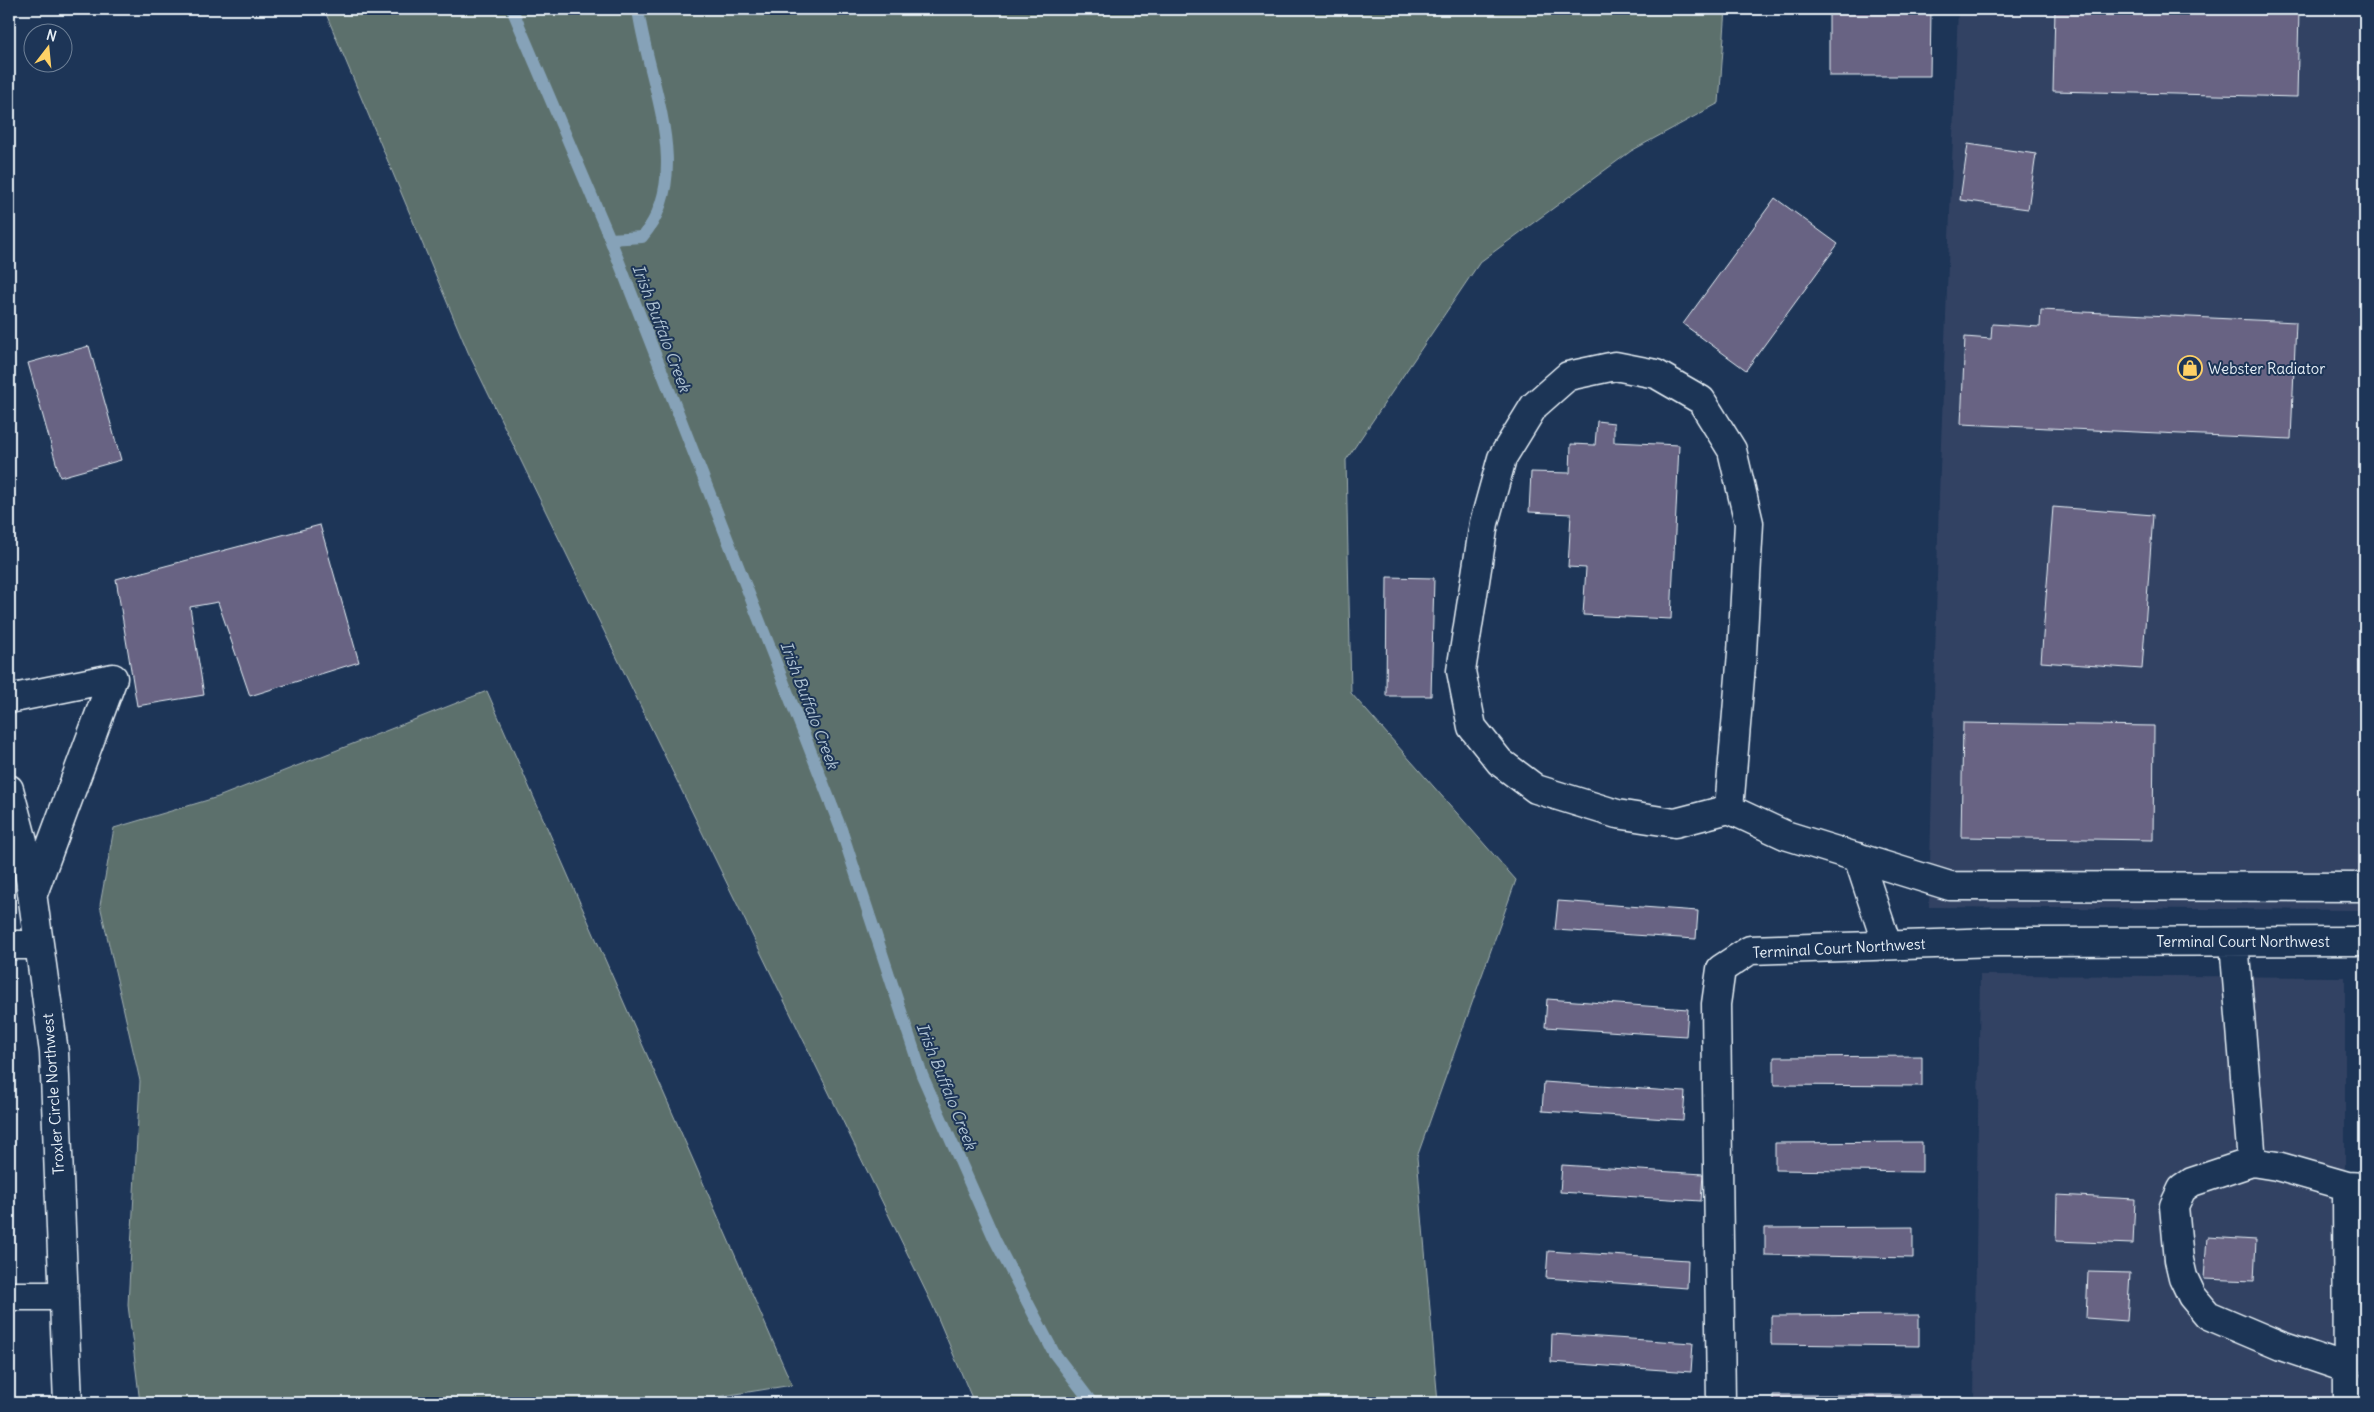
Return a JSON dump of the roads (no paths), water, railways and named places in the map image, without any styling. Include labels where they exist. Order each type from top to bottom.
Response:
[{"type":"street","points":[[1729,809],[1742,653],[1749,523],[1732,450],[1701,400],[1656,374],[1615,366],[1568,376],[1534,406],[1502,458],[1484,523],[1462,672],[1472,727],[1500,762],[1536,789],[1617,814],[1675,823],[1729,809],[1784,835],[1950,886],[2365,887]]},
{"type":"street","points":[[9,699],[113,678],[32,896]]},
{"type":"street","name":"Troxler Circle Northwest","points":[[9,789],[27,858],[54,1052],[68,1403]]},
{"type":"street","points":[[1858,857],[1887,945]]},
{"type":"street","name":"Terminal Court Northwest","points":[[1721,1403],[1716,1004],[1722,969],[1750,950],[1997,942],[2365,940]]},
{"type":"street","points":[[2234,942],[2252,1162]]},
{"type":"street","points":[[9,944],[39,945]]},
{"type":"street","points":[[2346,1368],[2281,1346],[2208,1315],[2192,1296],[2180,1260],[2174,1206],[2182,1189],[2192,1182],[2252,1162],[2277,1166],[2356,1186],[2346,1368],[2354,1397]]},
{"type":"street","points":[[9,1296],[64,1296]]},
{"type":"waterway","name":"Irish Buffalo Creek","points":[[512,9],[610,239],[841,829],[922,1075],[995,1240],[1054,1353],[1092,1403]]},
{"type":"waterway","points":[[610,239],[642,237],[658,212],[665,185],[667,156],[664,126],[638,9]]},
{"type":"place","name":"Webster Radiator","points":[[2190,368]]}]
